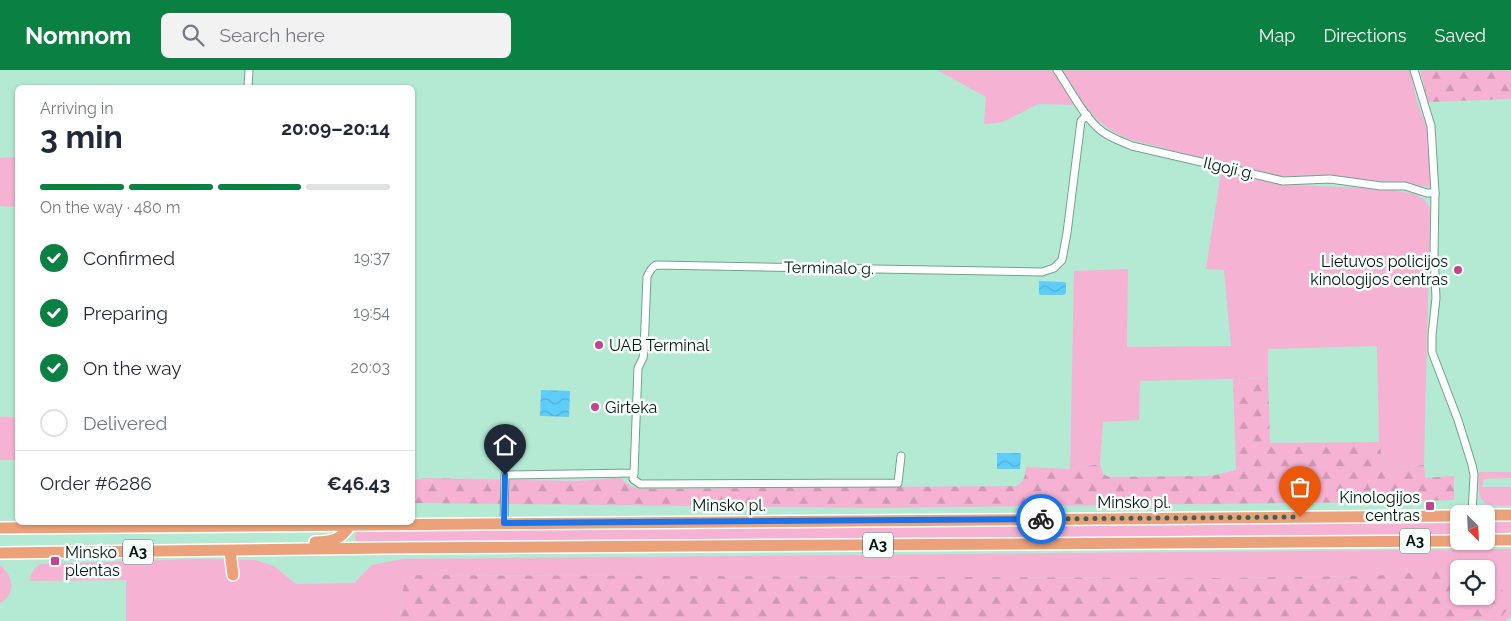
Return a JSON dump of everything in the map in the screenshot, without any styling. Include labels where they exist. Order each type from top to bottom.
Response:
[{"type":"highway","points":[[1495,515],[1511,515]]},
{"type":"highway","name":"Minsko pl.","points":[[415,524],[1450,516]]},
{"type":"highway","name":"Minsko pl.","points":[[0,528],[163,525]]},
{"type":"highway","points":[[254,550],[283,543],[328,542],[344,534],[349,525]]},
{"type":"highway","points":[[1495,540],[1511,540]]},
{"type":"highway","name":"A3","points":[[0,553],[1450,541]]},
{"type":"highway","points":[[230,551],[233,575]]},
{"type":"street","points":[[248,85],[249,70]]},
{"type":"street","name":"Ilgoji g.","points":[[1057,70],[1098,129],[1132,146],[1283,181],[1330,179],[1381,186],[1405,186],[1427,193],[1435,193]]},
{"type":"street","points":[[1414,70],[1431,126],[1435,193],[1434,254],[1436,298],[1432,352],[1458,420],[1472,465],[1474,475],[1472,505]]},
{"type":"street","name":"Terminalo g.","points":[[634,473],[638,368],[643,358],[644,350],[647,277],[653,267],[665,265],[1042,272],[1054,268],[1062,260],[1081,121],[1087,115]]},
{"type":"street","points":[[504,523],[505,475],[634,473],[633,479],[640,484],[898,483],[901,456]]},
{"type":"green space","points":[[937,70],[1410,70],[1417,102],[1426,125],[1429,142],[1431,187],[1319,176],[1288,177],[1264,174],[1128,139],[1102,124],[1082,102],[1075,105],[1038,104],[1007,120],[984,124],[986,97]]},
{"type":"green space","points":[[1420,70],[1511,70],[1511,99],[1428,102]]},
{"type":"green space","points":[[15,157],[15,207],[0,206],[0,158]]},
{"type":"green space","points":[[1221,172],[1295,185],[1383,189],[1416,194],[1426,201],[1430,209],[1424,465],[1393,467],[1385,464],[1382,457],[1379,442],[1377,346],[1268,349],[1268,378],[1140,381],[1139,420],[1103,422],[1100,464],[1070,469],[1074,271],[1128,269],[1127,347],[1231,346],[1224,270],[1206,269]]},
{"type":"green space","points":[[1268,378],[1270,443],[1379,442],[1385,464],[1393,467],[1424,465],[1425,478],[1454,476],[1454,500],[876,508],[415,503],[415,480],[426,478],[577,481],[621,478],[627,484],[638,489],[1016,486],[1023,480],[1026,467],[1070,469],[1100,464],[1103,474],[1109,477],[1211,476],[1236,470],[1233,379]]},
{"type":"green space","points":[[0,417],[15,417],[15,460],[0,460]]},
{"type":"green space","points":[[1479,472],[1511,472],[1511,478],[1484,479],[1482,487],[1511,487],[1511,506],[1487,504],[1480,497]]},
{"type":"green space","points":[[1450,521],[1450,536],[360,543],[356,541],[355,536],[356,532],[361,530]]},
{"type":"green space","points":[[1495,521],[1511,521],[1511,532],[1495,535]]},
{"type":"green space","points":[[1511,549],[1511,616],[1506,621],[1498,621],[1508,609],[1495,577],[1495,560],[1450,560],[1450,570],[1373,576],[1217,578],[405,575],[399,621],[126,621],[126,580],[30,581],[33,571],[41,564],[201,559],[255,560],[274,566],[296,584],[354,583],[372,565],[403,559]]},
{"type":"green space","points":[[0,565],[8,574],[11,590],[9,595],[0,603]]},
{"type":"green space","points":[[1450,570],[1450,605],[1495,605],[1495,577],[1507,599],[1508,609],[1498,621],[399,621],[405,575],[1217,578],[1373,576]]},
{"type":"water","points":[[1039,281],[1064,282],[1066,283],[1066,293],[1064,295],[1040,295]]},
{"type":"water","points":[[541,390],[570,391],[569,417],[540,416]]},
{"type":"water","points":[[997,453],[1021,453],[1020,469],[997,469]]},
{"type":"way so far","points":[[1041,519],[1300,517]]},
{"type":"place","name":"Lietuvos policijos kinologijos centras","points":[[1458,270]]},
{"type":"place","name":"UAB Terminal","points":[[599,345]]},
{"type":"place","name":"Girteka","points":[[595,407]]},
{"type":"place","name":"Kinologijos centras","points":[[1430,506]]},
{"type":"place","name":"Minsko plentas","points":[[55,561]]},
{"type":"route","points":[[505,475],[504,523],[1041,519]]}]
